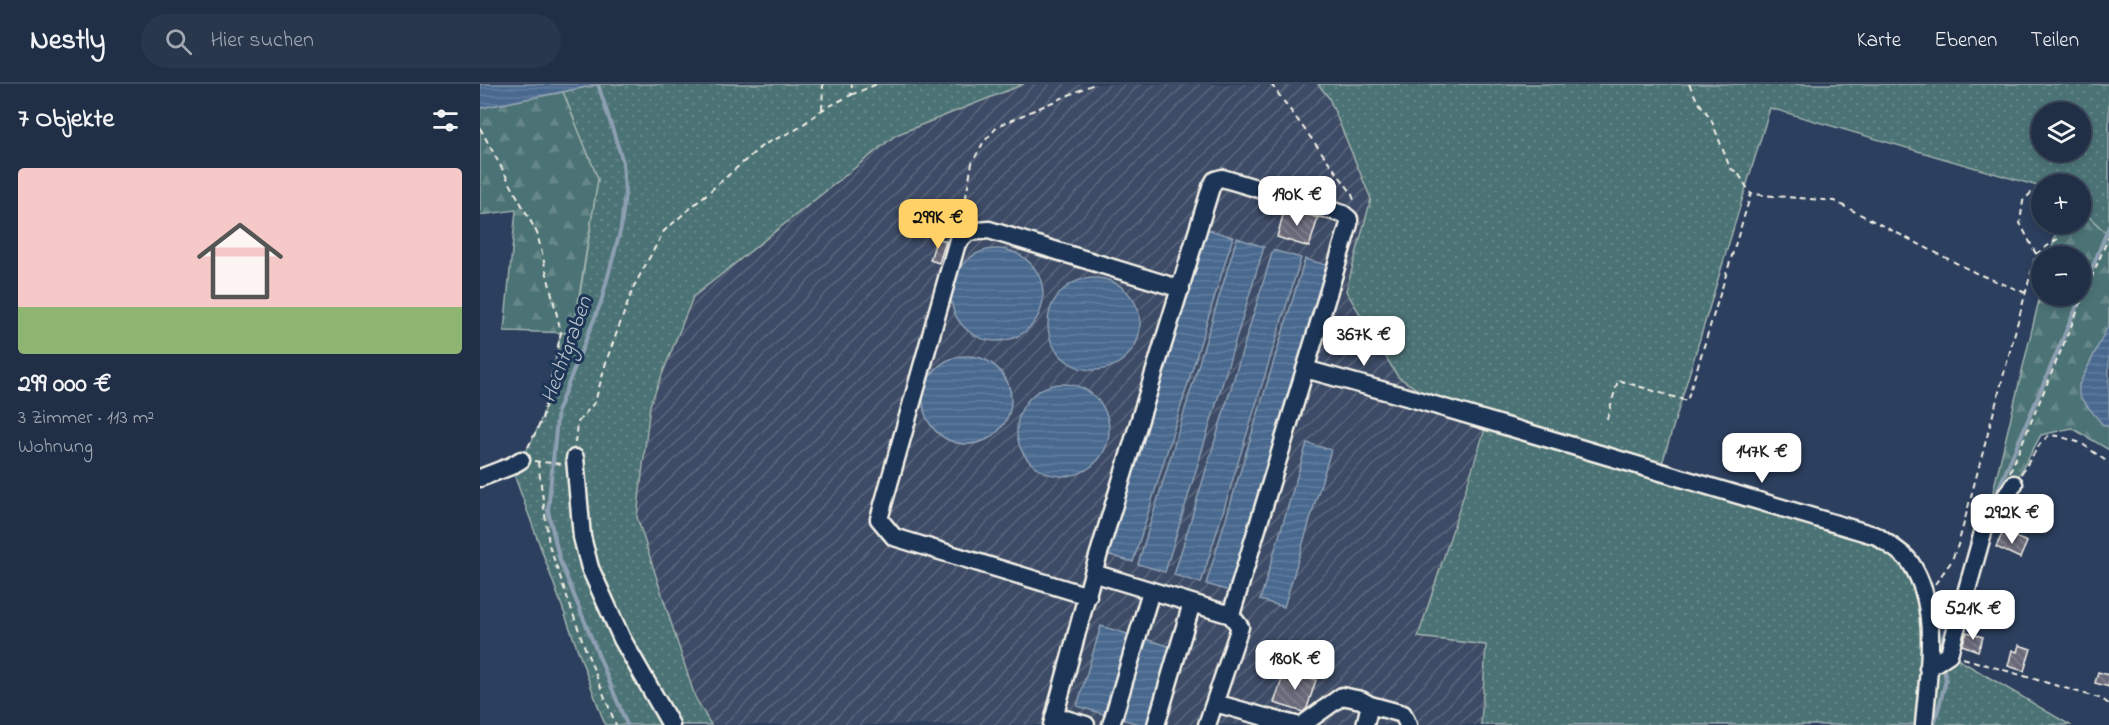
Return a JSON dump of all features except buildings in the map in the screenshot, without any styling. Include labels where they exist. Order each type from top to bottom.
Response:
[{"type":"street","points":[[1086,725],[1054,720],[1094,573],[1211,187],[1215,180],[1222,178],[1343,214],[1349,219],[1231,615]]},
{"type":"street","points":[[1088,596],[894,537],[879,519],[957,243],[968,232],[989,230],[1181,289]]},
{"type":"street","points":[[1305,369],[1877,536],[1908,560],[1925,590],[1930,612],[1929,668],[1924,725]]},
{"type":"street","points":[[480,478],[529,460]]},
{"type":"street","points":[[570,461],[582,537],[590,568],[622,639],[671,725]]},
{"type":"street","points":[[1929,668],[1949,654],[1984,529],[2012,478]]},
{"type":"street","points":[[1094,573],[1231,615],[1240,627],[1208,725]]},
{"type":"street","points":[[1111,725],[1151,591]]},
{"type":"street","points":[[1155,725],[1192,603]]},
{"type":"street","points":[[1302,725],[1342,696],[1402,714],[1408,725]]},
{"type":"street","points":[[1215,703],[1271,722],[1296,725]]},
{"type":"street","points":[[1365,725],[1370,705]]},
{"type":"path","points":[[822,110],[823,84]]},
{"type":"path","points":[[851,94],[852,84]]},
{"type":"path","points":[[550,463],[570,461],[578,423],[595,402],[607,359],[634,286],[664,231],[763,145],[797,129],[822,110],[851,94],[877,84]]},
{"type":"path","points":[[962,220],[972,163],[983,143],[998,126],[1094,84]]},
{"type":"path","points":[[1271,84],[1351,192],[1354,200],[1349,219]]},
{"type":"path","points":[[1607,419],[1618,380],[1687,401],[1751,194],[1738,173],[1730,168],[1711,119],[1689,84]]},
{"type":"path","points":[[480,128],[537,233],[561,332],[542,420],[529,460],[549,545],[585,648],[616,725]]},
{"type":"path","points":[[2031,193],[2023,201],[2020,223],[2032,246]]},
{"type":"path","points":[[1751,194],[1834,201],[1978,274],[2026,293]]},
{"type":"path","points":[[2048,246],[2059,238],[2060,234]]},
{"type":"path","points":[[2012,478],[2109,236]]},
{"type":"path","points":[[1925,590],[1935,585],[1951,562],[1958,545],[2031,274]]},
{"type":"path","points":[[2012,478],[2049,435],[2081,443],[2109,463]]},
{"type":"path","points":[[1949,654],[2102,699],[2109,704]]},
{"type":"shaded area","points":[[480,84],[601,84],[480,108]]},
{"type":"shaded area","points":[[1024,84],[1318,84],[1329,98],[1371,199],[1346,291],[1417,389],[1411,409],[1484,428],[1418,637],[1486,645],[1481,725],[711,725],[695,698],[637,517],[650,405],[693,297],[896,135]]},
{"type":"shaded area","points":[[1206,229],[1233,237],[1133,562],[1106,554]]},
{"type":"shaded area","points":[[1237,238],[1264,247],[1165,572],[1138,564]]},
{"type":"shaded area","points":[[988,249],[1006,249],[1023,256],[1036,269],[1043,286],[1043,304],[1036,321],[1023,334],[1006,341],[988,341],[971,334],[958,321],[951,304],[951,286],[958,269],[971,256]]},
{"type":"shaded area","points":[[1273,250],[1301,258],[1201,583],[1174,575]]},
{"type":"shaded area","points":[[1305,259],[1333,267],[1233,592],[1206,584]]},
{"type":"shaded area","points":[[1094,278],[1112,282],[1126,292],[1136,306],[1140,324],[1136,342],[1126,356],[1112,366],[1094,370],[1076,366],[1062,356],[1052,342],[1048,324],[1052,306],[1062,292],[1076,282]]},
{"type":"shaded area","points":[[2109,324],[2109,427],[2103,425],[2079,396],[2079,385]]},
{"type":"shaded area","points":[[967,356],[984,360],[998,369],[1007,383],[1011,400],[1007,417],[998,431],[984,440],[967,444],[950,440],[936,431],[927,417],[923,400],[927,383],[936,369],[950,360]]},
{"type":"shaded area","points":[[1054,384],[1072,384],[1089,391],[1102,404],[1109,421],[1109,439],[1102,456],[1089,469],[1072,476],[1054,476],[1037,469],[1024,456],[1017,439],[1017,421],[1024,404],[1037,391]]},
{"type":"shaded area","points":[[1307,443],[1331,450],[1284,607],[1260,600]]},
{"type":"shaded area","points":[[1101,626],[1134,636],[1110,716],[1077,706]]},
{"type":"shaded area","points":[[1142,638],[1175,648],[1152,725],[1143,725],[1118,718]]},
{"type":"green space","points":[[601,84],[1024,84],[896,135],[693,297],[650,405],[637,517],[695,697],[711,725],[605,725],[511,466],[522,456],[532,441],[539,424],[561,332],[574,333],[598,179],[563,92]]},
{"type":"green space","points":[[1318,84],[2109,84],[2109,236],[2091,219],[2091,174],[2031,174],[2031,184],[1770,108],[1660,470],[1873,538],[1902,557],[1923,602],[1923,668],[1919,725],[1481,725],[1486,645],[1418,637],[1486,426],[1414,399],[1417,389],[1398,377],[1346,291],[1371,199],[1329,98]]},
{"type":"green space","points":[[563,92],[598,179],[573,333],[504,331],[516,210],[480,215],[480,108]]},
{"type":"green space","points":[[2091,219],[2109,236],[2109,324],[2079,385],[2103,424],[2109,427],[2109,450],[2072,428],[2041,435],[2014,484],[1990,504],[2038,306],[2091,306],[2091,246],[2052,246],[2056,234],[2091,234]]},
{"type":"green space","points":[[1949,654],[2070,725],[1924,725],[1928,668]]},
{"type":"waterway","name":"Hechtgraben","points":[[598,84],[623,162],[625,193],[621,228],[601,302],[558,409],[548,511],[560,561],[627,725]]},
{"type":"waterway","points":[[1994,499],[2109,226]]},
{"type":"waterway","points":[[1941,654],[1940,647],[1968,558]]},
{"type":"waterway","points":[[1934,725],[1946,680],[1943,664]]}]
